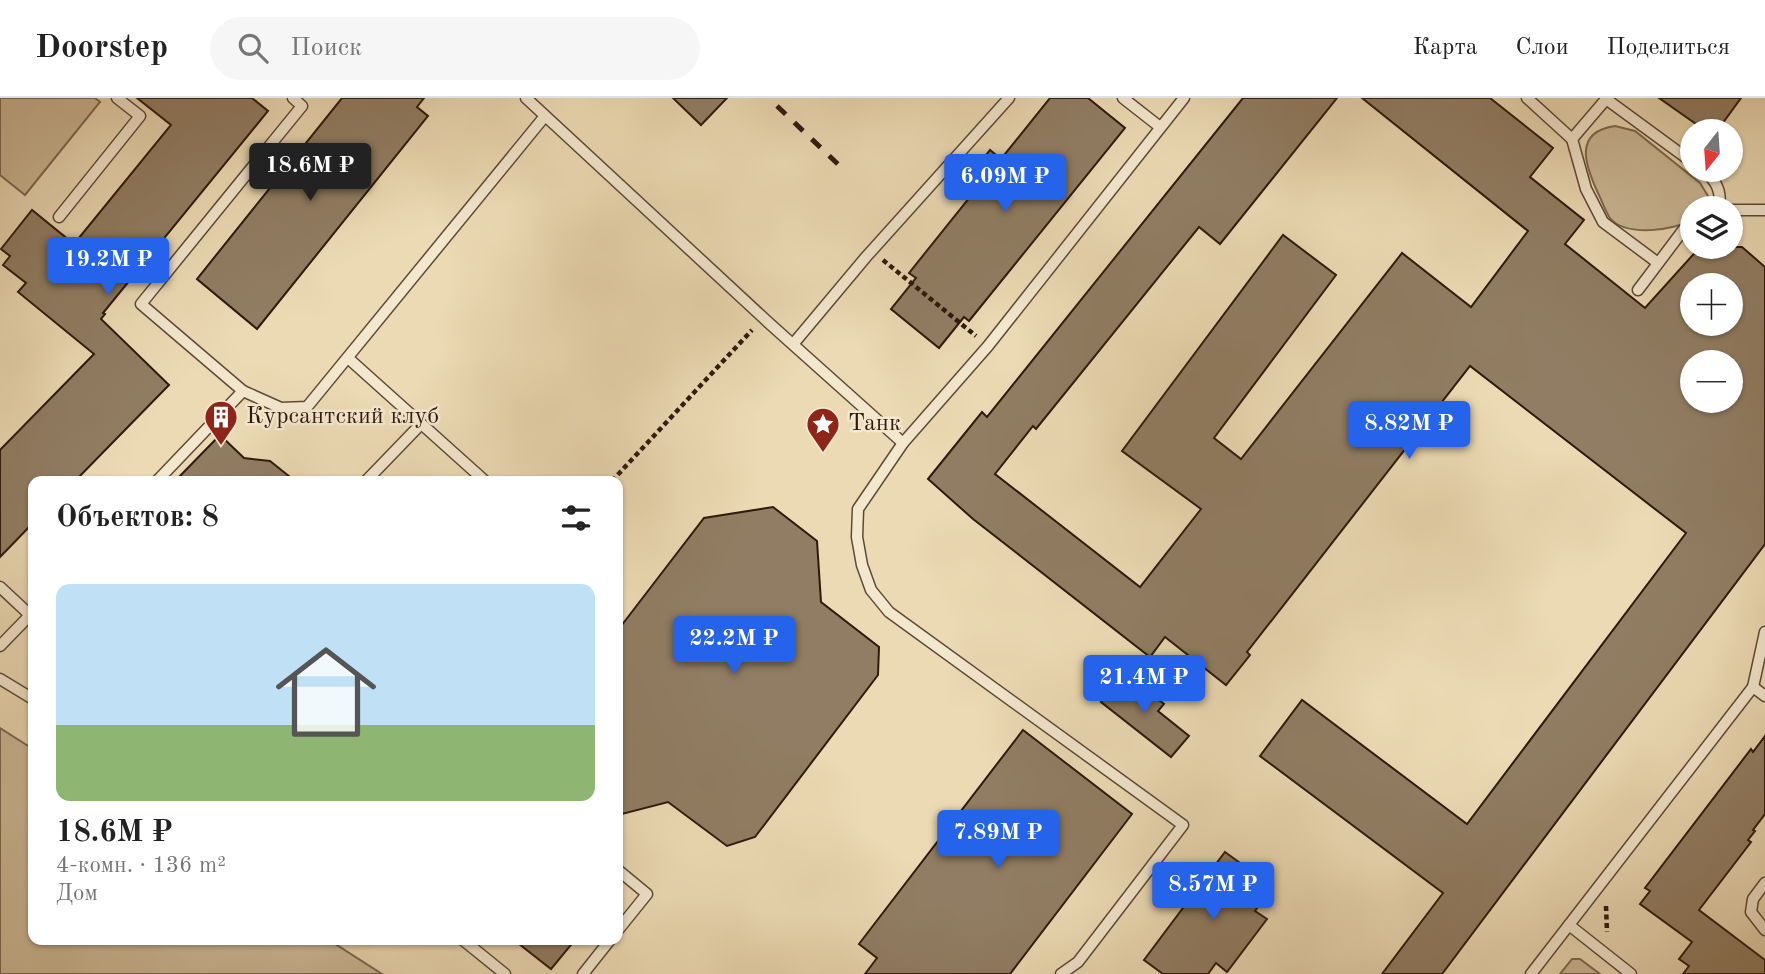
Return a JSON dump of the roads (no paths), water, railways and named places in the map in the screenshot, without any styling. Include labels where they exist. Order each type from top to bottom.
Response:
[{"type":"lane","points":[[59,217],[140,116],[117,98]]},
{"type":"lane","points":[[293,98],[302,106],[141,303],[243,391],[281,408],[307,407],[545,116]]},
{"type":"lane","points":[[526,98],[903,443]]},
{"type":"lane","points":[[794,343],[1009,98]]},
{"type":"lane","points":[[1123,98],[1160,127]]},
{"type":"lane","points":[[1061,974],[1079,962],[1183,825],[889,612],[871,590],[862,565],[857,537],[858,509],[903,443],[988,346],[1184,98]]},
{"type":"lane","points":[[1527,98],[1572,139],[1586,189],[1603,222],[1658,264]]},
{"type":"lane","points":[[1572,139],[1606,98],[1680,153]]},
{"type":"lane","points":[[1743,210],[1765,210]]},
{"type":"lane","points":[[1638,290],[1680,234]]},
{"type":"lane","points":[[348,358],[479,476]]},
{"type":"lane","points":[[162,476],[243,391]]},
{"type":"lane","points":[[371,476],[421,424]]},
{"type":"lane","points":[[0,587],[28,611]]},
{"type":"lane","points":[[0,646],[28,618]]},
{"type":"lane","points":[[1531,974],[1753,687],[1765,632]]},
{"type":"lane","points":[[0,679],[28,696]]},
{"type":"lane","points":[[1753,687],[1765,696]]},
{"type":"lane","points":[[623,874],[647,894],[623,924]]},
{"type":"lane","points":[[1765,883],[1753,900],[1751,912],[1765,930]]},
{"type":"lane","points":[[1569,925],[1631,974]]},
{"type":"lane","points":[[469,945],[505,974]]},
{"type":"lane","points":[[583,974],[606,945]]},
{"type":"railway","points":[[777,106],[842,168]]},
{"type":"place","name":"Курсантский клуб","points":[[221,447]]},
{"type":"place","name":"Танк","points":[[823,454]]}]
